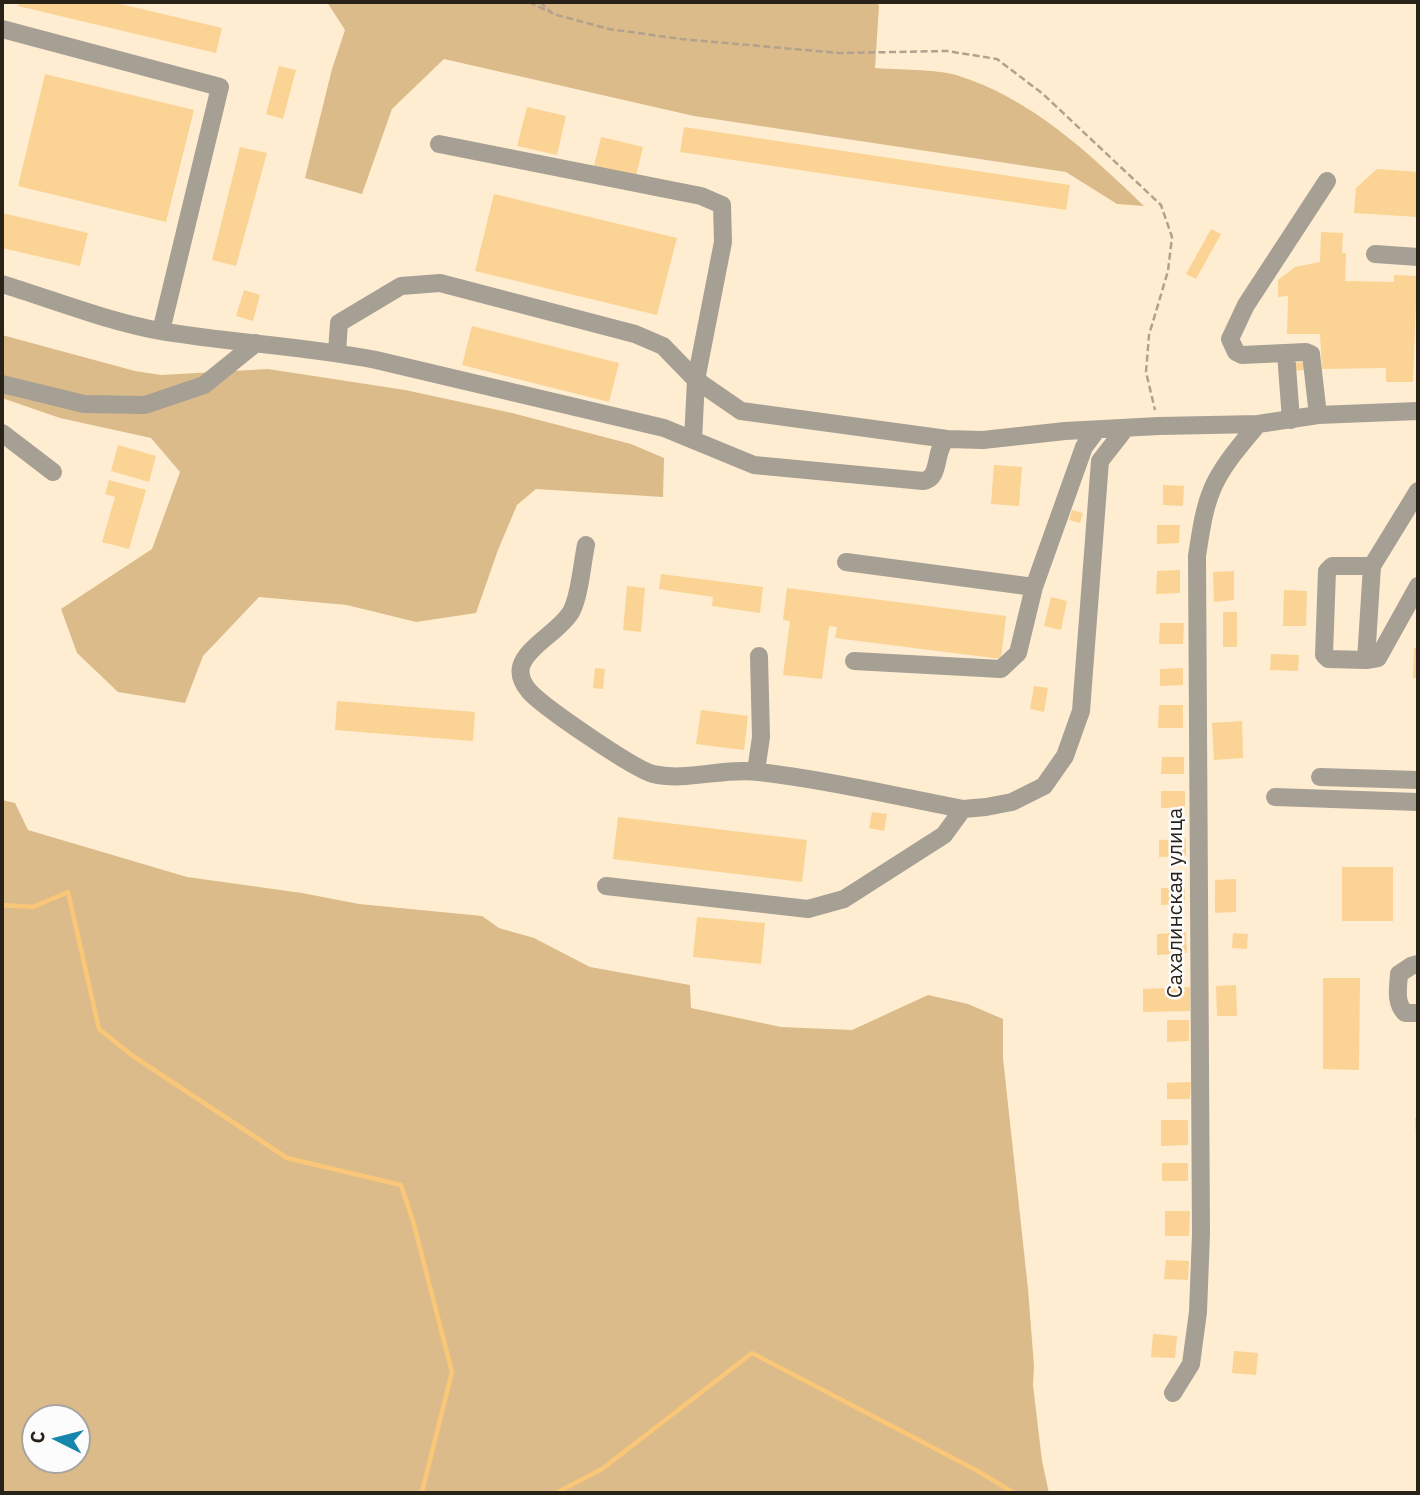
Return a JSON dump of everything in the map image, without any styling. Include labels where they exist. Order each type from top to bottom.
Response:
[{"type":"street","points":[[2,29],[220,87],[161,331]]},
{"type":"street","points":[[439,144],[701,196],[722,205],[723,242],[696,380],[693,440]]},
{"type":"street","points":[[1318,415],[1311,355],[1306,352],[1242,355],[1236,352],[1230,340],[1247,305],[1327,181]]},
{"type":"street","points":[[1375,254],[1418,257]]},
{"type":"street","points":[[337,352],[339,323],[401,286],[440,283],[635,334],[663,346],[696,380],[741,411],[947,439],[983,439],[1159,426],[1258,424],[1318,415],[1418,411]]},
{"type":"street","points":[[2,284],[161,331],[376,359],[664,428],[754,465],[923,481],[933,476],[940,447],[947,439]]},
{"type":"street","points":[[2,384],[84,404],[145,405],[204,385],[256,342]]},
{"type":"street","points":[[1286,353],[1290,420]]},
{"type":"street","name":"Сахалинская улица","points":[[1173,1393],[1191,1364],[1198,1312],[1201,1234],[1197,556],[1203,520],[1215,482],[1258,424]]},
{"type":"street","points":[[586,545],[572,610],[561,625],[529,654],[521,667],[522,681],[531,694],[635,767],[653,774],[672,776],[756,771],[963,809],[1012,802],[1044,786],[1065,756],[1081,712],[1100,461],[1125,429]]},
{"type":"street","points":[[854,661],[1001,669],[1018,653],[1034,587],[1084,447],[1096,430]]},
{"type":"street","points":[[2,433],[53,472]]},
{"type":"street","points":[[1366,660],[1372,566],[1418,491]]},
{"type":"street","points":[[846,562],[1034,587]]},
{"type":"street","points":[[1372,566],[1332,566],[1327,571],[1324,655],[1328,659],[1378,658],[1418,586]]},
{"type":"street","points":[[756,771],[761,737],[759,656]]},
{"type":"street","points":[[1320,778],[1418,780]]},
{"type":"street","points":[[1275,797],[1418,802]]},
{"type":"street","points":[[606,886],[808,909],[844,899],[944,835],[963,809]]},
{"type":"street","points":[[1418,964],[1399,974],[1397,991],[1399,1006],[1405,1013],[1418,1013]]},
{"type":"path","points":[[529,2],[553,13],[609,29],[681,39],[839,53],[947,51],[997,60],[1043,94],[1161,205],[1172,237],[1168,271],[1149,335],[1146,372],[1159,426]]},
{"type":"path","points":[[540,2],[553,13]]},
{"type":"shaded area","points":[[327,2],[877,2],[879,6],[875,68],[956,75],[1009,98],[1058,129],[1144,206],[1117,204],[1066,172],[694,116],[444,59],[392,109],[362,194],[305,178],[332,69],[345,30]]},
{"type":"shaded area","points":[[2,335],[135,371],[161,375],[268,369],[405,390],[512,413],[631,444],[664,458],[663,497],[536,489],[517,505],[476,613],[416,622],[347,605],[259,597],[203,656],[185,703],[118,692],[77,653],[61,609],[152,549],[180,472],[151,438],[60,418],[2,398]]},
{"type":"shaded area","points":[[2,800],[15,803],[28,830],[187,877],[359,904],[482,916],[499,928],[534,938],[590,967],[690,985],[691,1008],[781,1027],[852,1030],[928,995],[968,1004],[1003,1019],[1003,1058],[1028,1289],[1033,1385],[1042,1461],[1049,1493],[2,1493]]},
{"type":"building","points":[[19,2],[112,2],[222,28],[216,53],[18,6]]},
{"type":"building","points":[[279,66],[296,70],[283,119],[266,114]]},
{"type":"building","points":[[45,74],[194,110],[166,222],[18,186]]},
{"type":"building","points":[[527,107],[566,116],[557,155],[517,146]]},
{"type":"building","points":[[684,127],[1070,185],[1066,210],[680,152]]},
{"type":"building","points":[[601,137],[643,147],[636,176],[594,166]]},
{"type":"building","points":[[240,147],[267,153],[236,266],[212,260]]},
{"type":"building","points":[[1377,169],[1418,172],[1418,217],[1354,213],[1356,188]]},
{"type":"building","points":[[494,194],[677,238],[657,315],[475,271]]},
{"type":"building","points":[[2,213],[88,233],[80,266],[2,248]]},
{"type":"building","points":[[1211,229],[1221,234],[1196,279],[1186,274]]},
{"type":"building","points":[[1321,232],[1343,233],[1342,253],[1346,253],[1345,281],[1394,282],[1394,275],[1417,276],[1413,382],[1386,382],[1386,368],[1322,369],[1320,334],[1287,334],[1288,296],[1278,297],[1278,280],[1295,267],[1320,262]]},
{"type":"building","points":[[244,290],[260,295],[253,321],[236,316]]},
{"type":"building","points":[[472,326],[619,363],[609,402],[462,365]]},
{"type":"building","points":[[1305,362],[1305,370],[1293,371],[1293,363]]},
{"type":"building","points":[[118,445],[156,456],[149,482],[111,471]]},
{"type":"building","points":[[994,465],[1022,467],[1019,506],[991,504]]},
{"type":"building","points":[[109,480],[146,490],[129,549],[102,542],[115,497],[105,494]]},
{"type":"building","points":[[1163,485],[1184,486],[1183,506],[1163,505]]},
{"type":"building","points":[[1072,510],[1083,513],[1080,523],[1069,520]]},
{"type":"building","points":[[1157,525],[1180,525],[1179,543],[1157,544]]},
{"type":"building","points":[[1180,570],[1180,593],[1156,594],[1157,571]]},
{"type":"building","points":[[1234,571],[1234,600],[1214,602],[1213,572]]},
{"type":"building","points":[[661,574],[763,587],[760,613],[712,606],[713,597],[659,589]]},
{"type":"building","points":[[627,586],[645,588],[641,632],[623,630]]},
{"type":"building","points":[[787,588],[1006,616],[1001,659],[835,638],[837,627],[829,626],[822,679],[783,675],[790,621],[783,620]]},
{"type":"building","points":[[1284,590],[1307,591],[1306,626],[1283,626]]},
{"type":"building","points":[[1051,597],[1067,601],[1061,630],[1044,626]]},
{"type":"building","points":[[1223,612],[1237,612],[1237,647],[1223,647]]},
{"type":"building","points":[[1160,623],[1184,623],[1183,644],[1159,644]]},
{"type":"building","points":[[1414,648],[1418,648],[1418,678],[1413,678]]},
{"type":"building","points":[[1271,654],[1299,655],[1298,671],[1270,670]]},
{"type":"building","points":[[595,668],[605,669],[603,689],[593,688]]},
{"type":"building","points":[[1183,668],[1183,685],[1160,686],[1160,669]]},
{"type":"building","points":[[1034,686],[1048,688],[1044,712],[1030,709]]},
{"type":"building","points":[[337,701],[475,712],[473,741],[335,730]]},
{"type":"building","points":[[1159,705],[1183,705],[1183,728],[1158,728]]},
{"type":"building","points":[[701,710],[748,716],[744,750],[696,744]]},
{"type":"building","points":[[1242,721],[1243,758],[1214,760],[1212,723]]},
{"type":"building","points":[[1162,757],[1184,757],[1184,774],[1161,774]]},
{"type":"building","points":[[1161,791],[1185,791],[1185,807],[1161,808]]},
{"type":"building","points":[[872,812],[887,814],[884,831],[869,828]]},
{"type":"building","points":[[618,817],[807,840],[802,882],[613,859]]},
{"type":"building","points":[[1186,839],[1186,856],[1159,857],[1159,840]]},
{"type":"building","points":[[1342,867],[1393,867],[1393,921],[1342,921]]},
{"type":"building","points":[[1236,879],[1236,912],[1215,913],[1215,880]]},
{"type":"building","points":[[1161,888],[1185,888],[1185,904],[1161,905]]},
{"type":"building","points":[[697,917],[765,923],[761,964],[693,957]]},
{"type":"building","points":[[1186,932],[1187,953],[1157,955],[1157,934]]},
{"type":"building","points":[[1233,933],[1248,934],[1247,949],[1232,948]]},
{"type":"building","points":[[1323,978],[1360,978],[1359,1070],[1323,1069]]},
{"type":"building","points":[[1236,985],[1237,1016],[1217,1016],[1216,986]]},
{"type":"building","points":[[1190,987],[1190,1011],[1143,1012],[1143,989]]},
{"type":"building","points":[[1167,1020],[1189,1020],[1189,1041],[1167,1042]]},
{"type":"building","points":[[1191,1082],[1190,1099],[1167,1099],[1167,1083]]},
{"type":"building","points":[[1415,1118],[1418,1118],[1418,1138],[1416,1138]]},
{"type":"building","points":[[1161,1120],[1188,1120],[1188,1145],[1161,1146]]},
{"type":"building","points":[[1162,1163],[1188,1163],[1188,1181],[1162,1181]]},
{"type":"building","points":[[1165,1211],[1190,1211],[1189,1236],[1165,1236]]},
{"type":"building","points":[[1166,1260],[1189,1261],[1188,1280],[1164,1279]]},
{"type":"building","points":[[1153,1334],[1177,1336],[1175,1358],[1151,1357]]},
{"type":"building","points":[[1234,1351],[1258,1353],[1256,1375],[1232,1373]]},
{"type":"waterway","points":[[2,905],[33,907],[68,892],[99,1029],[133,1056],[287,1158],[401,1185],[413,1221],[452,1372],[422,1492],[424,1493]]},
{"type":"waterway","points":[[556,1493],[602,1469],[752,1353],[976,1470],[1014,1493]]}]
